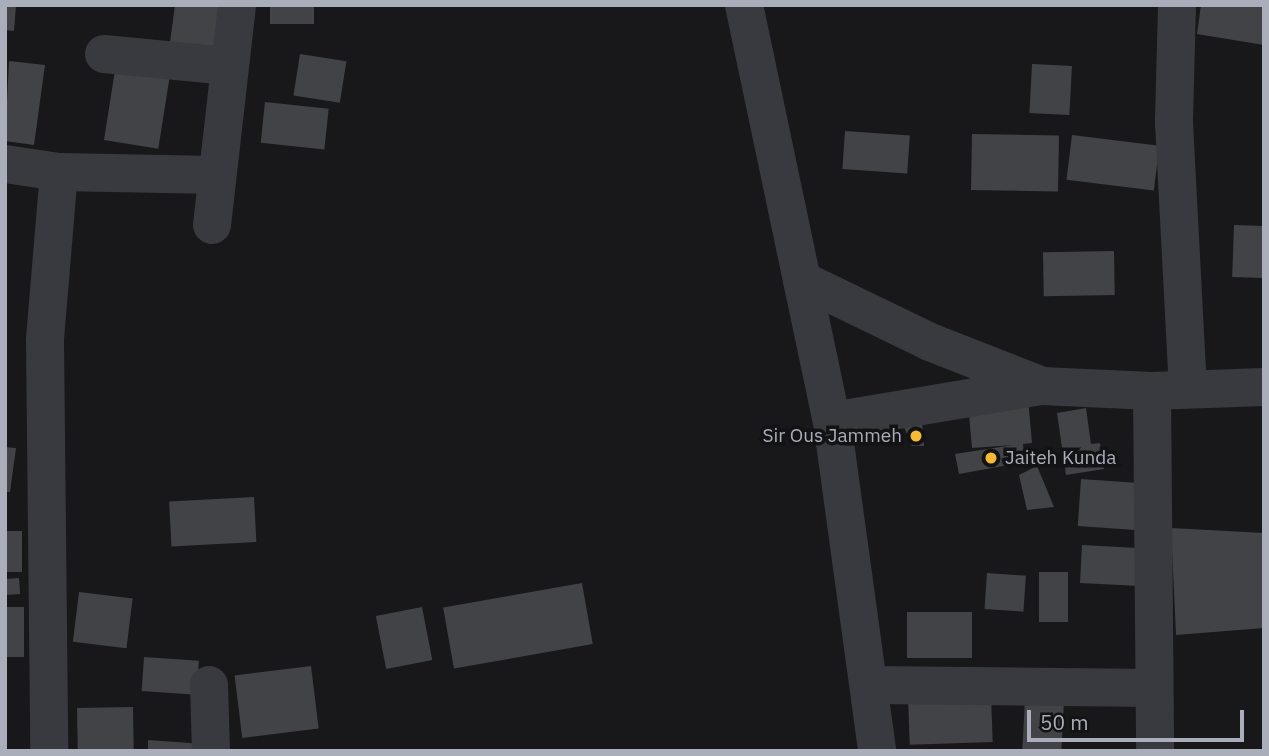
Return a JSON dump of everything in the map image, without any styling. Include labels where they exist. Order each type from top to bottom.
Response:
[{"type":"street","points":[[212,225],[237,5]]},
{"type":"street","points":[[744,5],[832,421],[877,751]]},
{"type":"street","points":[[1155,751],[1154,688],[1170,390],[1177,5]]},
{"type":"street","points":[[104,54],[228,66]]},
{"type":"street","points":[[5,164],[59,172],[216,175]]},
{"type":"street","points":[[49,751],[45,340],[59,172]]},
{"type":"street","points":[[802,280],[930,342],[1042,387]]},
{"type":"street","points":[[832,421],[1042,387],[1170,390],[1264,387]]},
{"type":"street","points":[[209,685],[211,751]]},
{"type":"street","points":[[870,685],[1154,688]]},
{"type":"building","points":[[5,5],[16,5],[14,31],[5,30]]},
{"type":"building","points":[[175,5],[230,5],[222,58],[169,50]]},
{"type":"building","points":[[270,5],[314,5],[314,24],[270,24]]},
{"type":"building","points":[[1201,5],[1264,5],[1264,45],[1197,34]]},
{"type":"building","points":[[300,54],[346,61],[340,103],[293,95]]},
{"type":"building","points":[[9,61],[45,65],[34,145],[5,141]]},
{"type":"building","points":[[116,64],[170,73],[158,149],[104,140]]},
{"type":"building","points":[[1032,64],[1072,66],[1069,115],[1029,113]]},
{"type":"building","points":[[265,102],[329,109],[324,149],[261,143]]},
{"type":"building","points":[[845,131],[910,136],[907,173],[842,169]]},
{"type":"building","points":[[972,134],[1059,136],[1058,192],[971,190]]},
{"type":"building","points":[[1072,135],[1159,146],[1154,190],[1067,180]]},
{"type":"building","points":[[1234,225],[1264,226],[1262,278],[1232,277]]},
{"type":"building","points":[[1114,251],[1115,295],[1044,296],[1043,252]]},
{"type":"building","points":[[1028,398],[1032,443],[1023,444],[1025,462],[959,474],[955,454],[1013,445],[972,448],[968,404]]},
{"type":"building","points":[[1086,408],[1091,444],[1100,443],[1104,469],[1066,475],[1057,413]]},
{"type":"building","name":"Sir Ous Jammeh","points":[[922,422],[924,446],[912,446],[904,427]]},
{"type":"building","points":[[5,447],[16,448],[10,492],[5,492]]},
{"type":"building","points":[[1037,466],[1054,507],[1027,510],[1019,475]]},
{"type":"building","points":[[1081,479],[1146,484],[1143,530],[1078,526]]},
{"type":"building","points":[[254,497],[256,542],[171,546],[169,501]]},
{"type":"building","points":[[1171,528],[1264,533],[1264,628],[1176,635]]},
{"type":"building","points":[[5,531],[22,531],[22,572],[5,572]]},
{"type":"building","points":[[1082,545],[1142,548],[1140,586],[1080,583]]},
{"type":"building","points":[[1039,572],[1068,572],[1068,622],[1039,622]]},
{"type":"building","points":[[987,573],[1026,576],[1023,612],[984,609]]},
{"type":"building","points":[[19,578],[20,594],[6,595],[5,579]]},
{"type":"building","points":[[582,583],[593,644],[454,669],[443,607]]},
{"type":"building","points":[[79,592],[133,599],[127,648],[73,642]]},
{"type":"building","points":[[5,607],[24,607],[24,657],[5,657]]},
{"type":"building","points":[[422,607],[432,660],[386,669],[376,616]]},
{"type":"building","points":[[907,612],[972,612],[972,658],[907,658]]},
{"type":"building","points":[[144,657],[199,661],[196,695],[142,691]]},
{"type":"building","points":[[311,666],[319,729],[242,738],[235,675]]},
{"type":"building","points":[[991,694],[993,742],[910,745],[908,697]]},
{"type":"building","points":[[1025,699],[1064,701],[1061,751],[1022,751]]},
{"type":"building","points":[[133,707],[134,751],[78,751],[77,708]]},
{"type":"building","points":[[148,740],[204,744],[204,751],[148,751]]},
{"type":"place","name":"Sir Ous Jammeh","points":[[916,436]]},
{"type":"place","name":"Jaiteh Kunda","points":[[991,458]]}]
